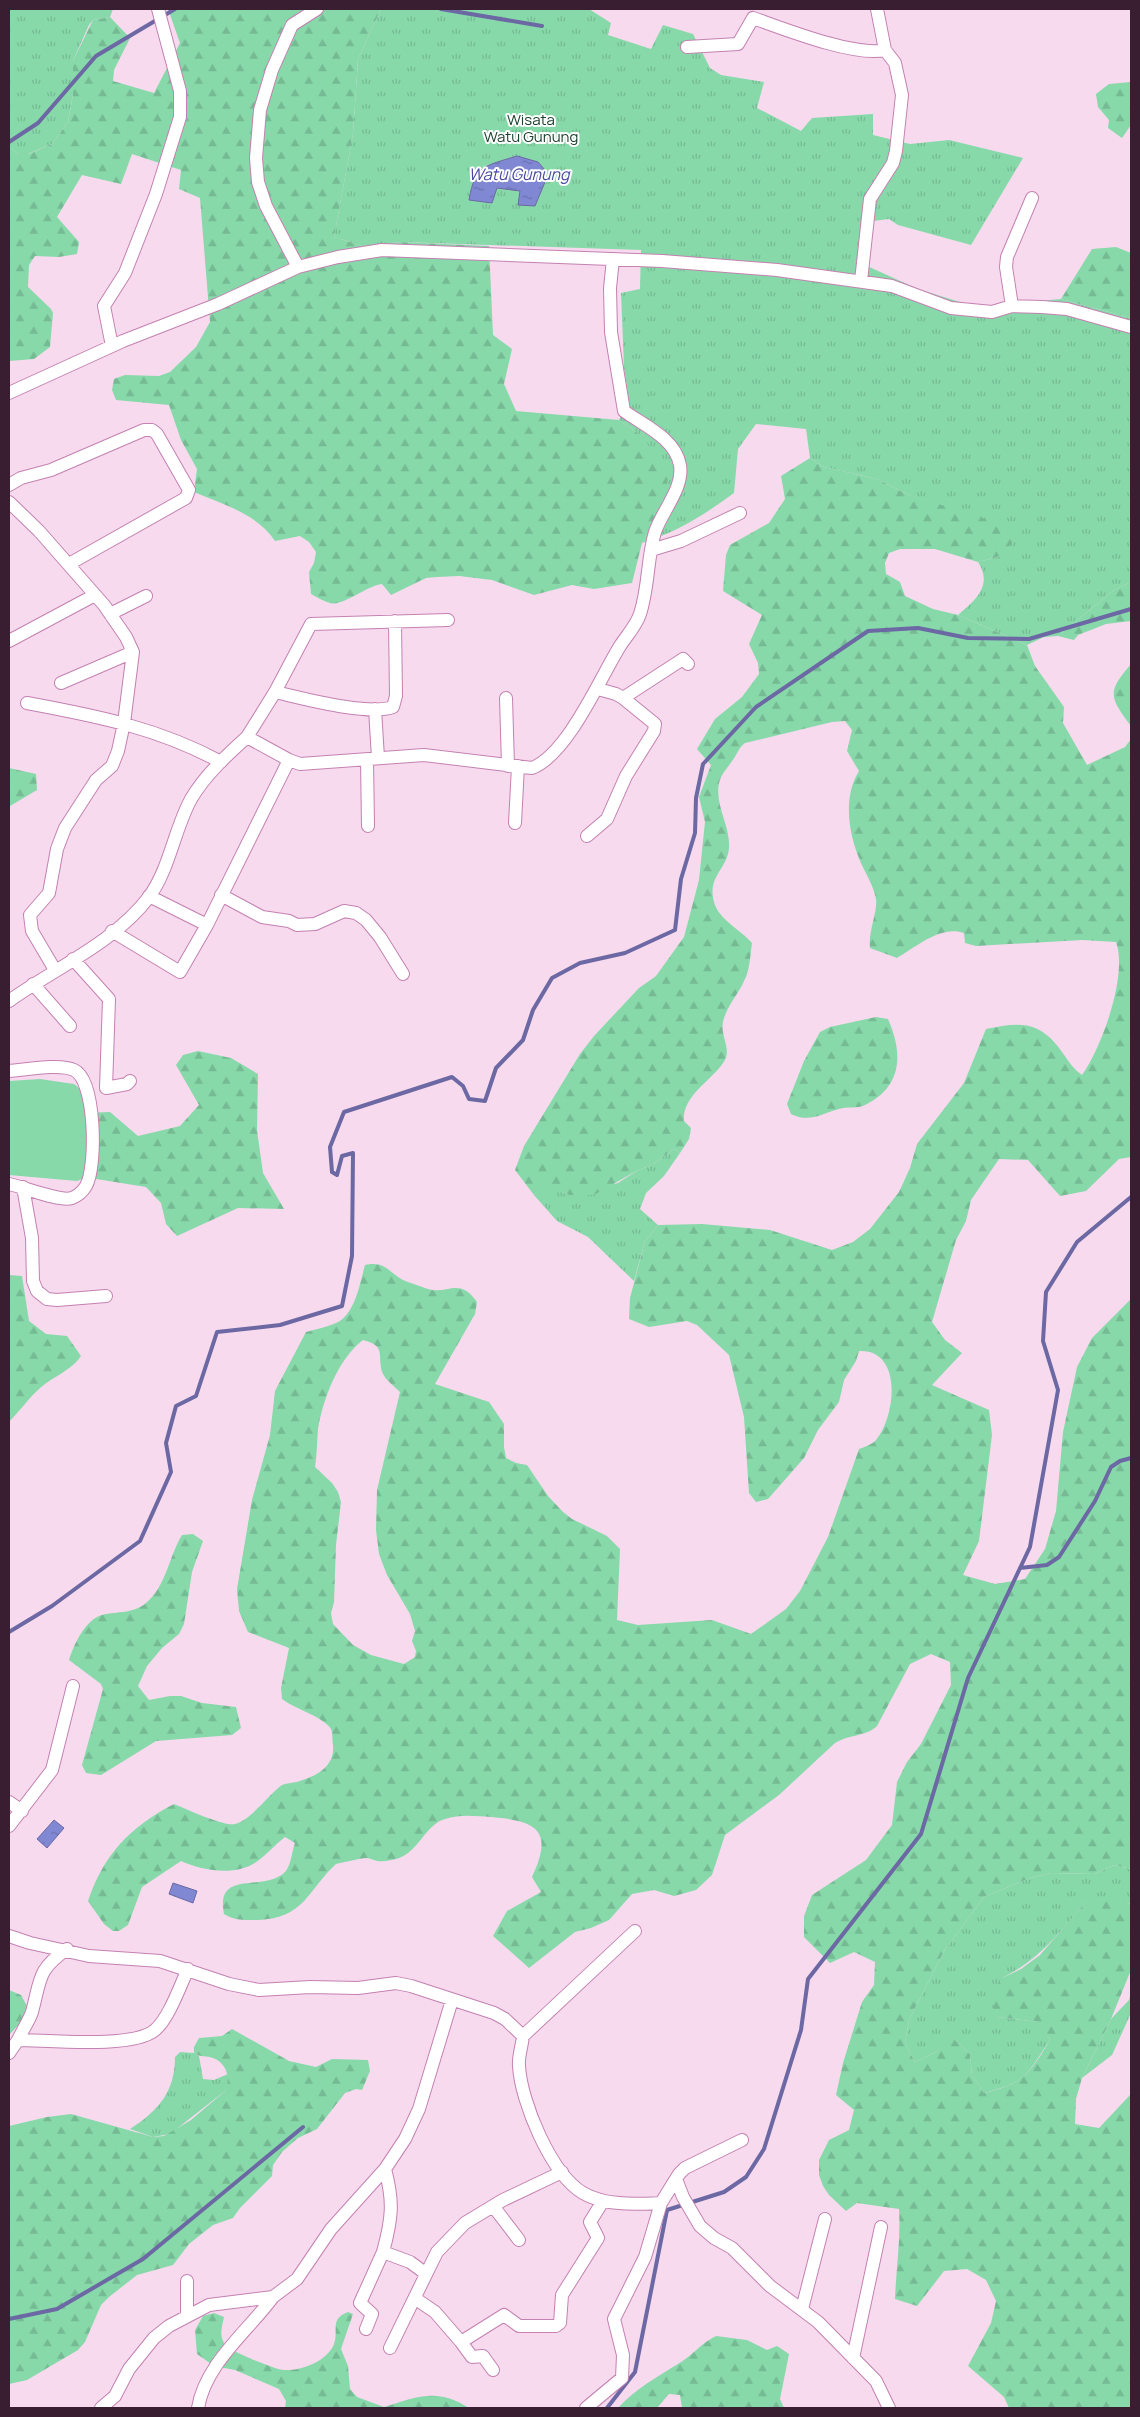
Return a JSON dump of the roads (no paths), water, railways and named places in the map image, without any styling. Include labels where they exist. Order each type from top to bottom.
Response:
[{"type":"street","points":[[298,267],[266,206],[258,182],[256,158],[259,120],[272,70],[292,25],[318,9]]},
{"type":"street","points":[[861,281],[870,199],[893,163],[902,96],[895,63],[885,50],[876,9]]},
{"type":"street","points":[[686,47],[738,44],[754,13],[794,33],[871,53],[885,50]]},
{"type":"street","points":[[112,346],[104,306],[125,273],[156,194],[180,116],[180,91],[160,14]]},
{"type":"street","points":[[1012,306],[1006,267],[1007,257],[1032,198]]},
{"type":"street","points":[[9,393],[112,346],[218,304],[298,267],[338,256],[382,250],[613,259],[777,270],[892,286],[951,308],[992,312],[1012,306],[1067,310],[1131,327]]},
{"type":"street","points":[[247,737],[300,764],[424,755],[532,768],[541,764],[563,740],[598,689],[620,647],[638,620],[645,591],[651,550],[663,513],[677,488],[680,465],[667,442],[657,432],[624,411],[611,332],[610,288],[613,259]]},
{"type":"street","points":[[9,485],[21,478],[51,470],[144,430],[152,430],[157,434],[189,490],[186,498],[69,564]]},
{"type":"street","points":[[9,502],[69,564],[95,595],[126,637],[133,652],[124,723],[112,766],[96,780],[65,828],[57,849],[48,893],[30,916],[32,931],[54,970]]},
{"type":"street","points":[[651,550],[681,541],[740,512]]},
{"type":"street","points":[[9,641],[95,595]]},
{"type":"street","points":[[110,614],[146,596]]},
{"type":"street","points":[[9,1001],[54,970],[73,960],[112,931],[149,896],[163,873],[191,799],[221,762],[247,737],[275,692],[311,624],[448,620]]},
{"type":"street","points":[[275,692],[375,709],[391,708],[395,705],[395,621]]},
{"type":"street","points":[[61,684],[133,652]]},
{"type":"street","points":[[623,698],[683,659],[688,664]]},
{"type":"street","points":[[587,836],[607,819],[626,776],[654,731],[656,724],[623,698],[598,689]]},
{"type":"street","points":[[506,698],[513,766],[515,823]]},
{"type":"street","points":[[27,703],[124,723],[166,735],[221,762]]},
{"type":"street","points":[[368,826],[375,709]]},
{"type":"street","points":[[112,931],[177,976],[206,925],[289,760]]},
{"type":"street","points":[[221,895],[262,917],[289,921],[297,925],[315,924],[344,911],[356,913],[366,920],[380,937],[403,974]]},
{"type":"street","points":[[149,896],[206,925]]},
{"type":"street","points":[[73,960],[109,998],[106,1088]]},
{"type":"street","points":[[33,984],[70,1026]]},
{"type":"street","points":[[9,1071],[65,1068],[74,1070],[82,1076],[87,1089],[92,1120],[91,1172],[86,1187],[76,1196],[63,1199],[23,1186],[9,1184]]},
{"type":"street","points":[[87,1089],[106,1088],[127,1084],[130,1081]]},
{"type":"street","points":[[23,1186],[32,1238],[33,1281],[37,1291],[47,1299],[57,1300],[106,1296]]},
{"type":"street","points":[[9,1826],[52,1770],[73,1686]]},
{"type":"street","points":[[9,1802],[22,1811]]},
{"type":"street","points":[[635,1931],[523,2036],[519,2064],[521,2085],[547,2152],[562,2172],[582,2192],[603,2201],[640,2204],[661,2203]]},
{"type":"street","points":[[9,1936],[30,1943],[89,1956],[160,1961],[229,1984],[259,1990],[358,1988],[396,1983],[429,1991],[494,2013],[505,2019],[523,2036]]},
{"type":"street","points":[[9,2053],[31,2014],[41,1974],[55,1958],[67,1950]]},
{"type":"street","points":[[18,2040],[58,2043],[143,2037],[155,2030],[163,2020],[188,1969]]},
{"type":"street","points":[[198,2408],[202,2393],[212,2371],[273,2297],[297,2279],[331,2229],[385,2168],[405,2139],[419,2109],[452,2000]]},
{"type":"street","points":[[586,2408],[622,2378],[623,2355],[614,2319],[645,2257],[661,2203],[685,2168],[742,2140]]},
{"type":"street","points":[[366,2329],[372,2314],[360,2303],[383,2252],[392,2218],[392,2194],[385,2168]]},
{"type":"street","points":[[390,2348],[437,2252],[465,2223],[493,2206],[562,2172]]},
{"type":"street","points":[[676,2179],[683,2197],[700,2226],[714,2238],[732,2248],[770,2286],[818,2322],[876,2381],[889,2408]]},
{"type":"street","points":[[461,2342],[504,2315],[519,2326],[556,2326],[560,2323],[562,2295],[598,2238],[590,2222],[603,2201]]},
{"type":"street","points":[[493,2206],[519,2240]]},
{"type":"street","points":[[802,2309],[825,2219]]},
{"type":"street","points":[[853,2358],[881,2227]]},
{"type":"street","points":[[383,2252],[410,2262],[426,2273]]},
{"type":"street","points":[[187,2280],[188,2315]]},
{"type":"street","points":[[101,2408],[115,2396],[129,2369],[154,2338],[188,2315],[208,2305],[273,2297]]},
{"type":"street","points":[[416,2298],[435,2312],[472,2357],[483,2356],[493,2370]]},
{"type":"water","name":"Watu Gunung","points":[[517,156],[538,162],[545,170],[545,182],[535,206],[518,205],[520,191],[497,188],[492,203],[469,200],[471,188],[478,173],[489,165]]},
{"type":"water","points":[[54,1820],[64,1828],[47,1848],[37,1839]]},
{"type":"water","points":[[173,1883],[197,1891],[193,1903],[169,1894]]},
{"type":"waterway","points":[[9,142],[38,123],[96,56],[175,9]]},
{"type":"waterway","points":[[441,9],[542,26]]},
{"type":"waterway","points":[[9,1632],[52,1606],[140,1541],[171,1472],[166,1443],[176,1406],[196,1396],[217,1332],[280,1325],[342,1306],[352,1256],[353,1153],[342,1156],[337,1175],[332,1172],[330,1147],[344,1112],[452,1077],[463,1086],[469,1099],[485,1101],[496,1068],[523,1040],[533,1010],[552,978],[580,963],[625,953],[675,930],[681,879],[695,833],[696,798],[703,764],[756,707],[868,631],[918,628],[968,638],[1029,639],[1131,609]]},
{"type":"waterway","points":[[607,2408],[635,2372],[667,2210],[724,2192],[746,2177],[764,2149],[801,2030],[808,1979],[921,1834],[968,1678],[1030,1547],[1058,1390],[1043,1341],[1046,1292],[1077,1242],[1131,1197]]},
{"type":"waterway","points":[[1020,1568],[1047,1565],[1059,1557],[1095,1501],[1111,1467],[1120,1461],[1131,1458]]},
{"type":"waterway","points":[[9,2319],[57,2309],[143,2259],[303,2127]]},
{"type":"park label","name":"Wisata Watu Gunung","points":[[531,128]]}]
